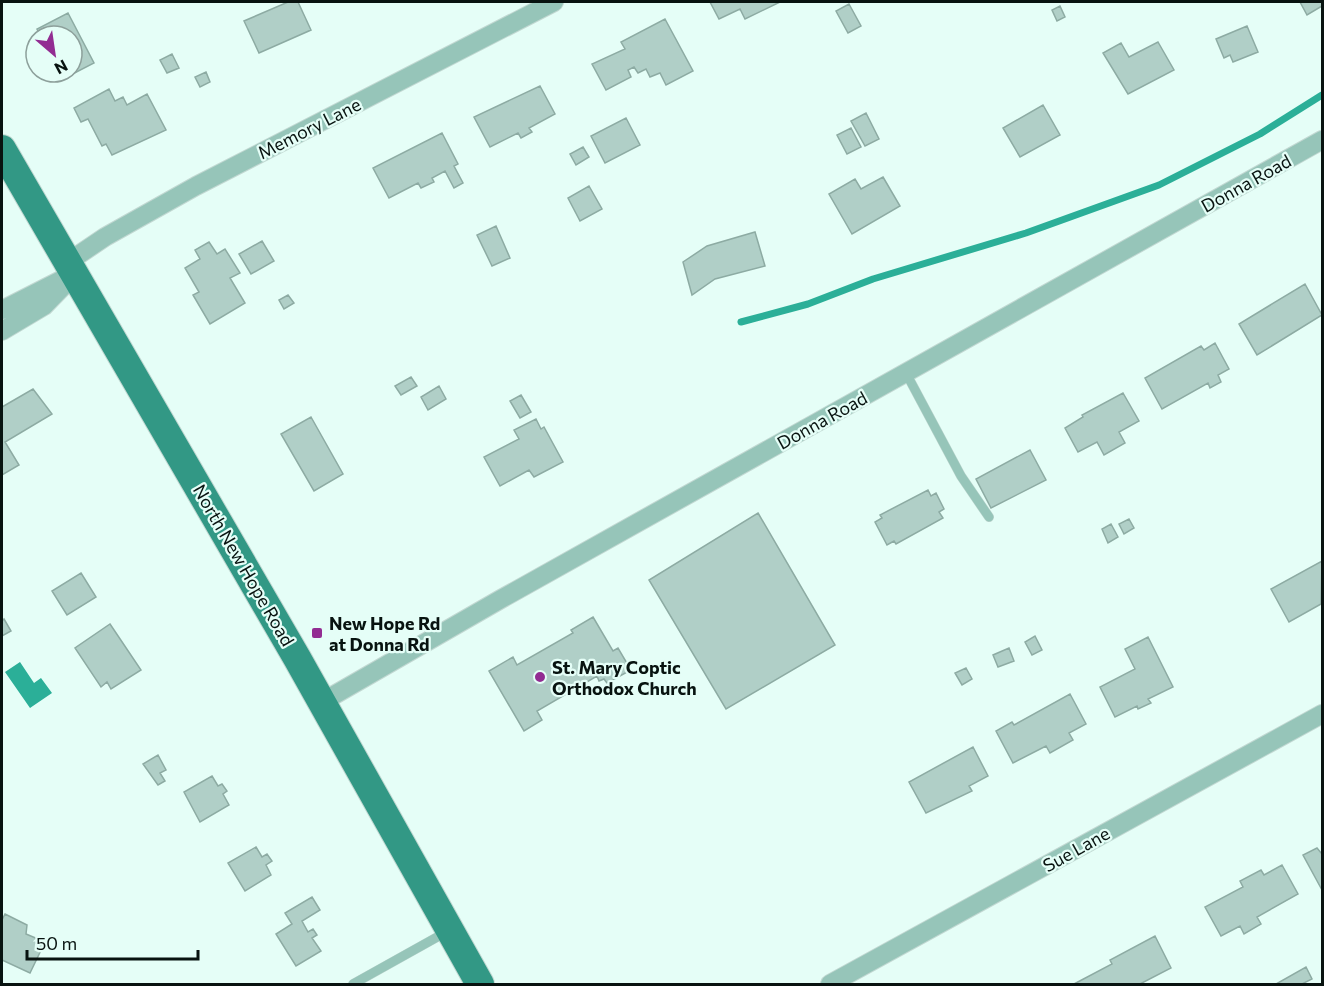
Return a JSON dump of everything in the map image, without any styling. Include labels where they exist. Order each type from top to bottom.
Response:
[{"type":"main road","name":"North New Hope Road","points":[[2,149],[322,702],[480,984]]},
{"type":"street","name":"Memory Lane","points":[[71,268],[105,237],[196,186],[554,2]]},
{"type":"street","name":"Donna Road","points":[[322,702],[1323,140]]},
{"type":"street","points":[[2,310],[71,268]]},
{"type":"street","points":[[2,331],[44,306],[71,268]]},
{"type":"street","name":"Sue Lane","points":[[830,984],[1323,714]]},
{"type":"lane","points":[[906,373],[961,476],[989,516]]},
{"type":"lane","points":[[353,984],[450,929]]},
{"type":"shaded area","points":[[20,662],[34,683],[41,678],[52,693],[30,708],[5,672]]},
{"type":"building","points":[[288,2],[298,2],[311,30],[259,53],[244,21]]},
{"type":"building","points":[[710,2],[780,2],[745,19],[740,9],[719,19]]},
{"type":"building","points":[[1300,2],[1322,2],[1322,6],[1307,15]]},
{"type":"building","points":[[849,4],[861,26],[848,33],[836,11]]},
{"type":"building","points":[[1060,6],[1065,17],[1057,21],[1052,10]]},
{"type":"building","points":[[68,13],[74,24],[47,24]]},
{"type":"building","points":[[665,19],[693,71],[666,85],[660,73],[650,77],[646,69],[638,73],[634,67],[628,70],[631,77],[606,90],[592,64],[625,49],[621,42]]},
{"type":"building","points":[[1247,26],[1258,52],[1233,62],[1230,55],[1224,58],[1216,39]]},
{"type":"building","points":[[1158,42],[1174,70],[1128,94],[1103,53],[1121,43],[1129,57]]},
{"type":"building","points":[[84,44],[94,63],[84,68]]},
{"type":"building","points":[[172,54],[179,68],[167,73],[160,60]]},
{"type":"building","points":[[206,72],[210,82],[200,87],[195,77]]},
{"type":"building","points":[[540,86],[555,114],[529,128],[532,132],[521,138],[518,133],[490,147],[474,117]]},
{"type":"building","points":[[109,89],[115,101],[123,97],[127,105],[147,94],[166,130],[112,155],[106,144],[102,146],[88,119],[81,122],[74,108]]},
{"type":"building","points":[[1043,105],[1060,135],[1020,157],[1003,128]]},
{"type":"building","points":[[866,113],[879,139],[865,146],[851,121]]},
{"type":"building","points":[[626,118],[640,145],[605,163],[591,136]]},
{"type":"building","points":[[851,128],[861,147],[847,154],[837,135]]},
{"type":"building","points":[[442,133],[458,164],[454,166],[463,183],[454,188],[445,171],[432,178],[434,182],[421,188],[418,183],[389,198],[373,168]]},
{"type":"building","points":[[583,147],[589,157],[576,165],[570,154]]},
{"type":"building","points":[[883,177],[900,206],[852,234],[829,194],[855,179],[861,189]]},
{"type":"building","points":[[589,186],[602,209],[580,221],[568,198]]},
{"type":"building","points":[[496,226],[510,258],[492,266],[477,235]]},
{"type":"building","points":[[755,232],[765,266],[715,279],[692,295],[683,262],[707,246]]},
{"type":"building","points":[[262,241],[274,261],[251,274],[239,254]]},
{"type":"building","points":[[209,242],[217,254],[225,249],[240,273],[230,278],[245,303],[210,324],[193,295],[199,292],[185,268],[200,259],[195,250]]},
{"type":"building","points":[[1305,284],[1322,315],[1257,355],[1239,324]]},
{"type":"building","points":[[288,295],[294,303],[284,309],[279,300]]},
{"type":"building","points":[[1215,343],[1229,369],[1218,375],[1221,382],[1210,388],[1208,383],[1162,409],[1145,378],[1201,346],[1204,350]]},
{"type":"building","points":[[411,377],[417,386],[401,395],[395,386]]},
{"type":"building","points":[[439,386],[446,399],[428,410],[421,397]]},
{"type":"building","points":[[33,389],[52,414],[5,442],[19,465],[2,475],[2,407]]},
{"type":"building","points":[[1123,393],[1139,421],[1119,432],[1125,443],[1104,455],[1097,442],[1078,452],[1065,428],[1083,417],[1082,415]]},
{"type":"building","points":[[521,395],[531,412],[520,418],[510,401]]},
{"type":"building","points":[[311,417],[343,474],[314,491],[281,434]]},
{"type":"building","points":[[536,419],[541,429],[544,427],[563,462],[534,477],[529,470],[500,486],[484,457],[519,439],[514,430]]},
{"type":"building","points":[[1030,450],[1046,480],[991,508],[976,479]]},
{"type":"building","points":[[928,490],[931,496],[936,493],[944,509],[939,512],[943,518],[896,544],[894,541],[887,545],[875,522],[882,518],[880,515]]},
{"type":"building","points":[[758,513],[835,645],[726,709],[649,580]]},
{"type":"building","points":[[1129,519],[1134,528],[1124,534],[1119,524]]},
{"type":"building","points":[[1111,524],[1118,537],[1108,543],[1102,529]]},
{"type":"building","points":[[1322,561],[1321,604],[1289,622],[1271,589]]},
{"type":"building","points":[[81,573],[96,597],[67,615],[52,591]]},
{"type":"building","points":[[593,617],[613,651],[618,648],[631,670],[607,683],[604,679],[599,681],[597,676],[537,711],[542,720],[524,731],[489,671],[513,657],[517,665],[573,633],[571,630]]},
{"type":"building","points":[[4,619],[11,631],[2,636],[2,621]]},
{"type":"building","points":[[110,624],[141,670],[111,689],[107,682],[101,687],[75,648]]},
{"type":"building","points":[[1035,636],[1042,650],[1032,655],[1025,642]]},
{"type":"building","points":[[1148,637],[1173,687],[1148,699],[1151,703],[1138,709],[1137,706],[1115,717],[1100,687],[1135,669],[1125,649]]},
{"type":"building","points":[[1009,648],[1014,661],[998,667],[993,655]]},
{"type":"building","points":[[966,668],[972,679],[962,685],[955,673]]},
{"type":"building","points":[[1070,694],[1086,724],[1069,733],[1073,740],[1050,753],[1046,746],[1013,763],[996,731],[1012,722],[1014,725]]},
{"type":"building","points":[[973,747],[988,776],[969,786],[972,791],[926,813],[909,782]]},
{"type":"building","points":[[158,755],[166,770],[160,773],[165,781],[158,785],[143,764]]},
{"type":"building","points":[[212,776],[218,786],[222,784],[227,791],[223,794],[229,805],[200,822],[184,792]]},
{"type":"building","points":[[256,847],[262,857],[267,854],[272,861],[266,865],[271,875],[245,891],[228,863]]},
{"type":"building","points":[[1317,848],[1322,854],[1322,890],[1303,855]]},
{"type":"building","points":[[1282,865],[1298,894],[1257,917],[1261,924],[1244,934],[1240,926],[1221,936],[1205,907],[1243,887],[1240,881],[1261,870],[1264,875]]},
{"type":"building","points":[[312,897],[320,910],[302,921],[308,932],[313,929],[317,935],[312,938],[321,951],[296,966],[276,934],[292,924],[285,913]]},
{"type":"building","points":[[5,914],[27,925],[26,934],[45,942],[30,973],[2,960],[2,920]]},
{"type":"building","points":[[1155,936],[1171,968],[1140,984],[1074,984],[1112,964],[1110,960]]},
{"type":"building","points":[[1306,967],[1312,979],[1302,984],[1276,984]]},
{"type":"waterway","points":[[741,322],[808,304],[873,279],[1026,233],[1159,185],[1260,134],[1322,95]]},
{"type":"place","name":"New Hope Rd at Donna Rd","points":[[317,633]]},
{"type":"place","name":"St. Mary Coptic Orthodox Church","points":[[540,677]]}]
